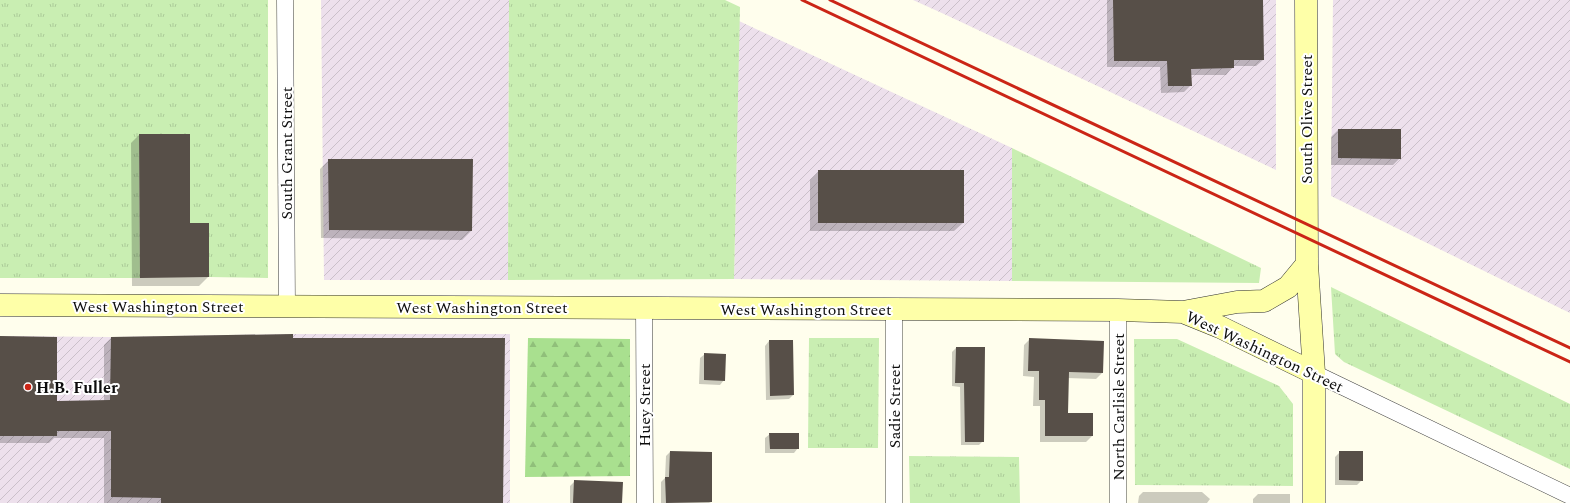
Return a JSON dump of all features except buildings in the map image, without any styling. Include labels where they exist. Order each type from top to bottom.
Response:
[{"type":"street","name":"South Grant Street","points":[[285,0],[287,306]]},
{"type":"street","name":"South Olive Street","points":[[1306,0],[1307,264],[1314,373],[1314,503]]},
{"type":"street","points":[[1183,312],[1237,302],[1264,301],[1288,287],[1307,264]]},
{"type":"street","name":"West Washington Street","points":[[0,305],[1118,310],[1183,312],[1220,327],[1570,496]]},
{"type":"street","name":"Huey Street","points":[[644,308],[644,503]]},
{"type":"street","name":"Sadie Street","points":[[894,309],[894,503]]},
{"type":"street","name":"North Carlisle Street","points":[[1118,310],[1118,503]]},
{"type":"shaded area","points":[[321,0],[509,0],[508,280],[324,280]]},
{"type":"shaded area","points":[[913,0],[1276,0],[1276,170],[944,14]]},
{"type":"shaded area","points":[[1333,0],[1570,0],[1570,313],[1331,196]]},
{"type":"shaded area","points":[[739,21],[1012,148],[1012,281],[734,279]]},
{"type":"shaded area","points":[[293,334],[510,334],[510,503],[0,503],[0,336],[111,337]]},
{"type":"green space","points":[[0,0],[268,0],[268,278],[209,277],[209,223],[190,223],[189,134],[139,134],[140,278],[0,278]]},
{"type":"green space","points":[[509,0],[725,0],[740,7],[734,279],[508,280]]},
{"type":"green space","points":[[1012,148],[1261,268],[1259,283],[1012,281]]},
{"type":"green space","points":[[1331,287],[1570,404],[1570,469],[1344,362],[1335,354]]},
{"type":"green space","points":[[528,338],[630,339],[630,476],[525,477]]},
{"type":"green space","points":[[809,338],[879,338],[878,448],[808,448]]},
{"type":"green space","points":[[1134,339],[1177,339],[1279,386],[1293,404],[1293,486],[1135,485]]},
{"type":"green space","points":[[909,456],[1019,457],[1020,503],[910,503]]},
{"type":"railway","points":[[802,0],[1570,362]]},
{"type":"railway","points":[[830,0],[1570,348]]},
{"type":"place","name":"H.B. Fuller","points":[[28,387]]}]
